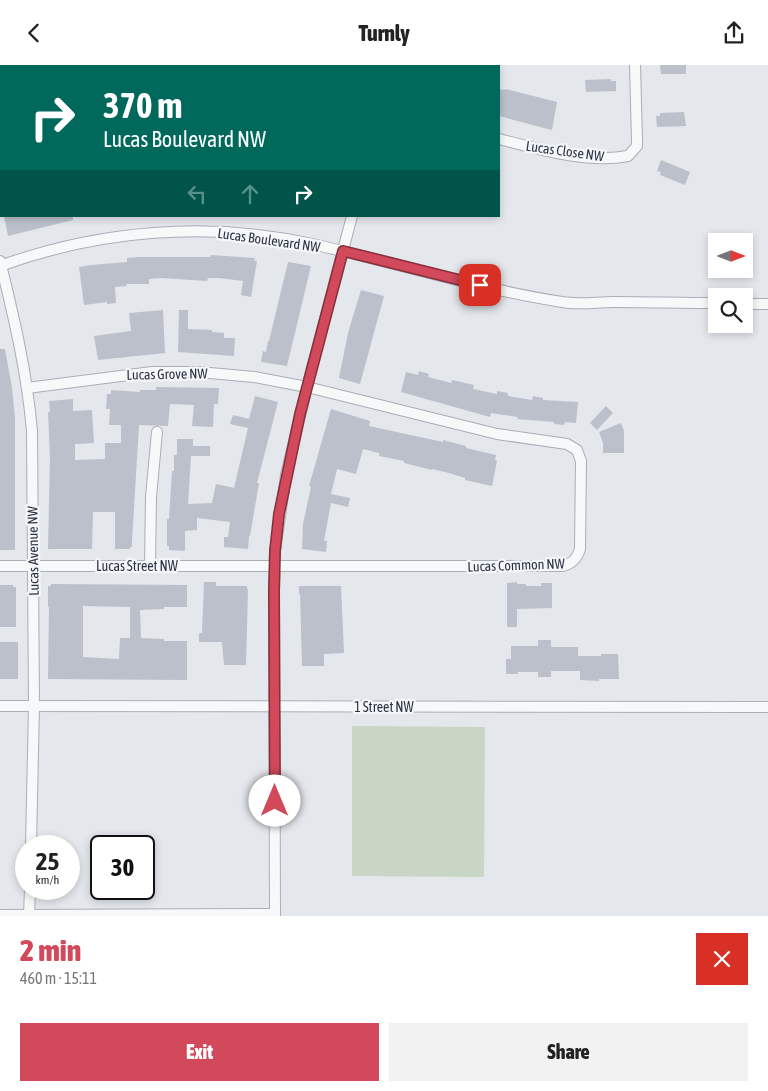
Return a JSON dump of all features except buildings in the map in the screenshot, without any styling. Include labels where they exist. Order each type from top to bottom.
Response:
[{"type":"street","name":"Lucas Close NW","points":[[500,139],[542,150],[569,154],[606,157],[628,156],[637,146],[635,65]]},
{"type":"street","points":[[0,915],[275,915],[274,566],[279,514],[286,475],[307,387],[352,217]]},
{"type":"street","name":"Lucas Boulevard NW","points":[[0,264],[59,247],[123,236],[186,231],[246,234],[310,243],[497,289],[564,303],[708,303]]},
{"type":"street","name":"Lucas Avenue NW","points":[[0,264],[21,350],[32,431],[34,707],[31,835]]},
{"type":"street","points":[[753,304],[768,304]]},
{"type":"street","name":"Lucas Grove NW","points":[[27,388],[152,372],[199,372],[236,375],[307,387]]},
{"type":"street","name":"Lucas Common NW","points":[[274,566],[562,566],[576,560],[580,549],[580,461],[577,450],[573,446],[560,442],[497,435],[307,387]]},
{"type":"street","points":[[150,566],[151,497],[157,432]]},
{"type":"street","name":"Lucas Street NW","points":[[0,567],[274,566]]},
{"type":"street","name":"1 Street NW","points":[[0,707],[768,707]]},
{"type":"street","points":[[29,915],[30,900]]},
{"type":"green space","points":[[352,726],[485,727],[484,877],[352,876]]},
{"type":"route","points":[[275,801],[274,591],[275,551],[279,514],[300,414],[343,251],[480,285]]}]
